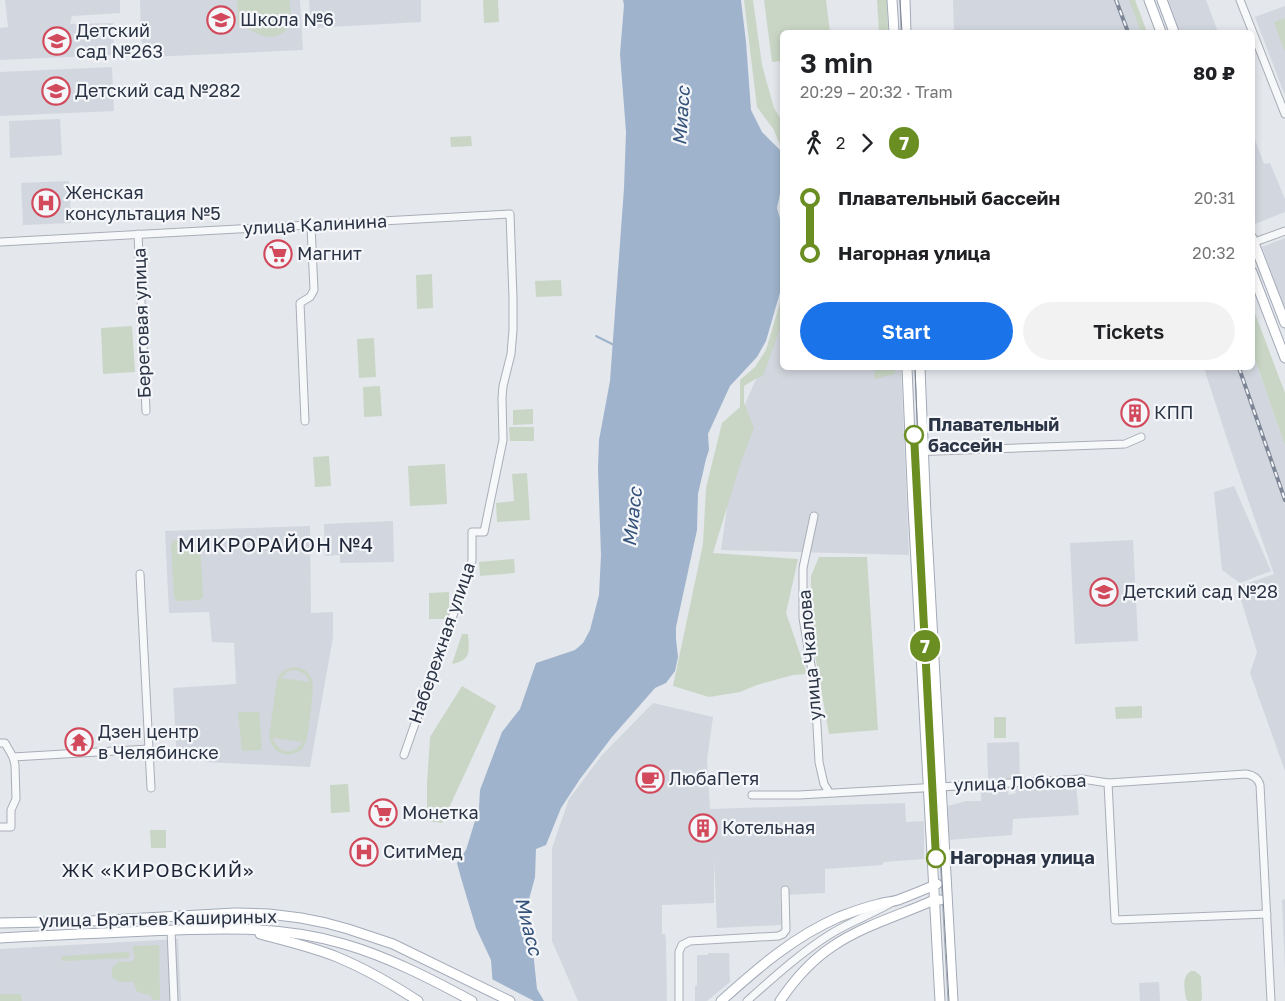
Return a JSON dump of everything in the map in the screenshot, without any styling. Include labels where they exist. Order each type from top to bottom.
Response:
[{"type":"main road","points":[[892,0],[894,30]]},
{"type":"main road","points":[[904,0],[906,30]]},
{"type":"main road","points":[[1149,0],[1160,30]]},
{"type":"main road","points":[[1162,0],[1173,30]]},
{"type":"main road","points":[[1255,246],[1285,323]]},
{"type":"main road","points":[[1255,280],[1285,358]]},
{"type":"main road","points":[[907,370],[940,1001]]},
{"type":"main road","points":[[920,370],[926,515],[954,1001]]},
{"type":"main road","points":[[914,516],[926,515]]},
{"type":"main road","points":[[721,1001],[767,960],[806,934],[842,916],[877,904],[896,900],[947,881]]},
{"type":"main road","points":[[780,1001],[806,968],[838,942],[934,900],[948,899]]},
{"type":"main road","name":"улица Братьев Кашириных","points":[[0,924],[234,913],[284,916],[348,928],[378,939],[510,1001]]},
{"type":"main road","name":"улица Братьев Кашириных","points":[[0,938],[240,928],[280,935],[322,938],[365,951],[418,973],[472,1001]]},
{"type":"main road","points":[[280,935],[343,960],[379,977],[418,1001]]},
{"type":"street","points":[[1240,0],[1252,30]]},
{"type":"street","points":[[1255,38],[1285,114]]},
{"type":"street","name":"улица Калинина","points":[[0,242],[510,214]]},
{"type":"street","name":"Набережная улица","points":[[404,755],[472,561],[472,532],[484,532],[503,440],[502,398],[511,354],[512,330],[510,214]]},
{"type":"street","points":[[305,420],[300,303],[310,297],[314,290],[311,226]]},
{"type":"street","points":[[1255,240],[1285,231]]},
{"type":"street","name":"Береговая улица","points":[[138,234],[146,411]]},
{"type":"street","points":[[911,452],[1125,444],[1141,437]]},
{"type":"street","name":"улица Чкалова","points":[[814,516],[803,568],[803,618],[815,689],[820,762],[824,784],[829,792]]},
{"type":"street","points":[[140,574],[152,788]]},
{"type":"street","points":[[0,743],[5,743],[13,757],[16,799],[11,810],[11,827],[0,828]]},
{"type":"street","points":[[13,757],[150,748]]},
{"type":"street","name":"улица Лобкова","points":[[752,795],[1082,779],[1108,783],[1252,775],[1257,778],[1260,785],[1267,914]]},
{"type":"street","points":[[1108,783],[1115,920],[1267,914],[1271,1001]]},
{"type":"street","points":[[679,1001],[679,952],[682,944],[690,941],[778,936],[783,934],[786,930],[785,890]]},
{"type":"street","points":[[747,1001],[822,939],[896,900]]},
{"type":"street","points":[[170,930],[174,1001]]},
{"type":"shaded area","points":[[5,0],[120,0],[120,13],[72,16],[70,24],[113,23],[114,55],[0,60],[0,28],[8,27]]},
{"type":"shaded area","name":"Школа №6","points":[[140,0],[300,0],[303,50],[149,57],[141,40]]},
{"type":"shaded area","points":[[309,0],[421,0],[421,22],[311,28]]},
{"type":"shaded area","points":[[953,0],[1130,0],[1140,30],[954,30]]},
{"type":"shaded area","points":[[1167,0],[1206,0],[1217,30],[1178,30]]},
{"type":"shaded area","points":[[1285,6],[1285,93],[1284,93],[1255,17]]},
{"type":"shaded area","name":"Детский сад №282","points":[[112,67],[114,111],[0,116],[0,72]]},
{"type":"shaded area","points":[[60,119],[62,155],[10,158],[9,121]]},
{"type":"shaded area","points":[[1255,139],[1264,164],[1270,163],[1285,199],[1285,212],[1255,224]]},
{"type":"shaded area","name":"Женская консультация №5","points":[[69,181],[71,223],[23,225],[21,183]]},
{"type":"shaded area","points":[[1285,238],[1285,310],[1262,247]]},
{"type":"shaded area","points":[[780,324],[780,370],[901,370],[909,555],[721,550],[740,416]]},
{"type":"shaded area","points":[[1255,359],[1285,446],[1285,771],[1250,673],[1257,652],[1237,587],[1274,574],[1205,370],[1255,370]]},
{"type":"shaded area","points":[[1234,486],[1271,571],[1240,583],[1222,570],[1214,492]]},
{"type":"shaded area","points":[[393,521],[394,562],[340,563],[340,555],[325,556],[324,524]]},
{"type":"shaded area","points":[[310,526],[311,613],[333,612],[333,637],[310,767],[206,762],[205,759],[177,761],[173,688],[236,684],[234,643],[212,642],[209,612],[169,613],[165,531]]},
{"type":"shaded area","name":"Детский сад №28","points":[[1133,540],[1138,641],[1075,644],[1070,543]]},
{"type":"shaded area","points":[[653,703],[713,717],[707,760],[710,809],[905,803],[906,822],[924,821],[924,859],[884,862],[882,865],[825,869],[825,893],[786,895],[785,890],[780,890],[781,925],[717,928],[714,858],[714,903],[662,905],[662,934],[665,934],[666,942],[667,1001],[578,1001],[552,941],[552,848],[569,799],[602,755]]},
{"type":"shaded area","points":[[1019,742],[1020,778],[988,779],[987,743]]},
{"type":"shaded area","points":[[1076,785],[1079,815],[1013,819],[1012,835],[947,840],[948,806],[966,801],[981,801],[981,790],[1007,789],[1009,795],[1016,793],[1014,788]]},
{"type":"shaded area","points":[[1285,899],[1285,969],[1282,900]]},
{"type":"shaded area","points":[[178,939],[181,1001],[0,1001],[0,949]]},
{"type":"shaded area","points":[[708,953],[729,953],[730,982],[707,1001],[695,1001],[697,955],[708,955]]},
{"type":"shaded area","points":[[1159,982],[1160,1001],[1140,1001],[1139,983]]},
{"type":"green space","points":[[237,0],[289,0],[290,20],[287,28],[279,35],[268,37],[238,25]]},
{"type":"green space","points":[[483,0],[498,0],[499,22],[484,23]]},
{"type":"green space","points":[[744,0],[753,0],[762,65],[774,108],[780,118],[780,145],[774,130],[757,107]]},
{"type":"green space","points":[[764,0],[826,0],[830,30],[780,30],[780,61],[772,62]]},
{"type":"green space","points":[[877,0],[887,0],[888,30],[879,30]]},
{"type":"green space","points":[[1129,0],[1135,0],[1146,30],[1140,30]]},
{"type":"green space","points":[[1285,18],[1285,52],[1274,22]]},
{"type":"green space","points":[[471,136],[472,146],[451,147],[450,137]]},
{"type":"green space","points":[[432,274],[433,308],[417,309],[416,275]]},
{"type":"green space","points":[[561,280],[562,296],[536,297],[535,281]]},
{"type":"green space","points":[[780,303],[780,329],[763,376],[744,386],[744,403],[754,428],[741,462],[713,553],[798,559],[786,613],[807,674],[793,675],[740,692],[709,697],[673,686],[703,544],[706,488],[722,423],[740,407],[740,380],[755,367],[766,350]]},
{"type":"green space","points":[[1255,313],[1285,393],[1285,446],[1255,359]]},
{"type":"green space","points":[[132,326],[135,372],[103,374],[101,328]]},
{"type":"green space","points":[[374,338],[376,377],[359,378],[357,339]]},
{"type":"green space","points":[[875,370],[895,370],[895,374],[874,379]]},
{"type":"green space","points":[[380,386],[382,416],[364,417],[363,387]]},
{"type":"green space","points":[[533,409],[533,424],[513,425],[513,410]]},
{"type":"green space","points":[[509,427],[534,427],[534,441],[510,441]]},
{"type":"green space","points":[[329,456],[331,486],[315,487],[313,457]]},
{"type":"green space","points":[[445,464],[447,504],[410,506],[408,466]]},
{"type":"green space","points":[[527,473],[530,520],[497,522],[496,503],[514,501],[512,474]]},
{"type":"green space","points":[[196,539],[200,543],[203,597],[200,600],[177,601],[174,597],[171,544],[175,540]]},
{"type":"green space","points":[[819,557],[867,557],[878,730],[829,734],[811,632],[811,576]]},
{"type":"green space","points":[[514,559],[515,573],[480,576],[479,562]]},
{"type":"green space","points":[[449,592],[449,619],[429,619],[429,593]]},
{"type":"green space","points":[[462,634],[468,634],[468,654],[463,660],[452,664]]},
{"type":"green space","points":[[292,667],[301,668],[310,675],[313,688],[306,742],[298,752],[286,755],[275,749],[269,736],[277,680],[281,673]],"holes":[[[296,670],[305,674],[310,682],[281,678],[288,671]],[[274,738],[302,742],[295,750],[286,751],[278,747]]]},
{"type":"green space","points":[[462,686],[496,706],[442,823],[427,821],[430,737]]},
{"type":"green space","points":[[1142,706],[1142,718],[1116,719],[1115,707]]},
{"type":"green space","points":[[238,712],[259,712],[262,750],[242,751]]},
{"type":"green space","points":[[994,717],[1006,717],[1006,738],[994,738]]},
{"type":"green space","points":[[348,784],[350,812],[331,813],[330,785]]},
{"type":"green space","points":[[150,830],[166,830],[166,848],[151,848]]},
{"type":"green space","points":[[159,945],[160,1000],[153,1000],[150,995],[137,992],[134,982],[119,982],[112,977],[112,968],[118,962],[134,961],[133,946]]},
{"type":"green space","points":[[128,952],[130,955],[128,958],[63,961],[61,959],[62,956]]},
{"type":"green space","points":[[1191,971],[1195,971],[1201,976],[1201,1001],[1188,1001],[1186,999],[1185,980]]},
{"type":"green space","points":[[0,994],[21,994],[22,1001],[0,1001]]},
{"type":"water","name":"Миасс","points":[[623,0],[741,0],[751,110],[762,132],[780,150],[780,194],[777,208],[780,219],[780,292],[766,341],[757,357],[730,386],[708,434],[709,450],[698,494],[697,530],[676,627],[678,657],[675,671],[666,683],[655,688],[612,737],[561,808],[546,845],[536,849],[535,877],[527,907],[537,989],[544,1001],[494,1001],[491,960],[476,928],[457,863],[466,850],[479,808],[480,790],[502,732],[520,709],[536,663],[575,650],[583,643],[590,630],[599,595],[601,555],[598,469],[599,440],[610,381],[624,188],[626,132],[620,54]]},
{"type":"pier","points":[[490,978],[507,987],[534,1001],[492,1001]]},
{"type":"waterway","points":[[596,336],[614,345]]},
{"type":"tram line","points":[[900,0],[902,30]]},
{"type":"tram line","points":[[915,370],[921,515],[949,1001]]},
{"type":"tram line","name":"7","points":[[914,435],[936,858]]},
{"type":"railway","points":[[1116,0],[1127,30]]},
{"type":"railway","points":[[1240,370],[1285,500]]},
{"type":"place","name":"Школа №6","points":[[221,20]]},
{"type":"place","name":"Детский сад №263","points":[[57,41]]},
{"type":"place","name":"Детский сад №282","points":[[56,91]]},
{"type":"place","name":"Женская консультация №5","points":[[46,203]]},
{"type":"place","name":"Магнит","points":[[278,254]]},
{"type":"place","name":"КПП","points":[[1135,413]]},
{"type":"place","name":"Плавательный бассейн","points":[[914,435]]},
{"type":"place","name":"Детский сад №28","points":[[1104,592]]},
{"type":"place","name":"Дзен центр в Челябинске","points":[[79,742]]},
{"type":"place","name":"ЛюбаПетя","points":[[650,779]]},
{"type":"place","name":"Монетка","points":[[383,813]]},
{"type":"place","name":"Котельная","points":[[703,828]]},
{"type":"place","name":"СитиМед","points":[[364,852]]},
{"type":"place","name":"Нагорная улица","points":[[936,858]]},
{"type":"district","name":"МИКРОРАЙОН №4","points":[[276,545]]},
{"type":"district","name":"ЖК «КИРОВСКИЙ»","points":[[158,870]]}]
